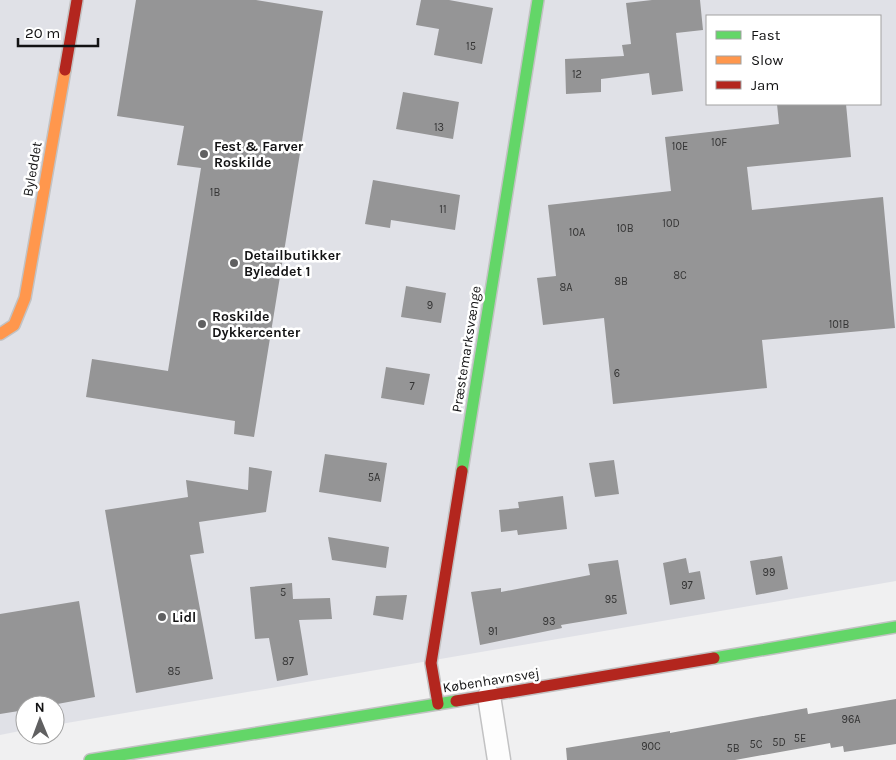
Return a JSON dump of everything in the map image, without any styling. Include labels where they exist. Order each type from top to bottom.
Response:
[{"type":"street","name":"Byleddet","points":[[0,334],[14,325],[25,298],[77,0]]},
{"type":"street","name":"Præstemarksvænge","points":[[438,704],[431,663],[538,0]]},
{"type":"street","name":"Københavnsvej","points":[[90,760],[489,696],[896,627]]},
{"type":"street","points":[[489,696],[499,760]]},
{"type":"shaded area","points":[[0,0],[896,0],[896,581],[65,723],[65,695],[15,695],[15,732],[0,735]]},
{"type":"building","name":"Detailbutikker Byleddet 1","points":[[136,0],[256,0],[323,11],[254,437],[234,434],[235,421],[86,397],[92,359],[168,371],[201,168],[177,165],[184,126],[117,116]]},
{"type":"building","points":[[421,0],[449,0],[493,8],[482,64],[434,55],[439,29],[416,25]]},
{"type":"building","points":[[652,0],[700,0],[703,30],[676,33],[683,91],[652,95],[649,73],[601,79],[601,92],[566,94],[565,59],[624,56],[622,45],[631,44],[626,3]]},
{"type":"building","points":[[403,92],[459,102],[453,139],[396,129]]},
{"type":"building","points":[[777,105],[846,105],[851,157],[747,167],[752,210],[883,197],[895,328],[762,340],[767,388],[613,404],[604,318],[543,325],[537,278],[556,276],[548,205],[671,191],[665,137],[779,124]]},
{"type":"building","points":[[373,180],[460,195],[455,230],[391,220],[390,228],[365,224]]},
{"type":"building","points":[[406,286],[446,293],[441,323],[401,317]]},
{"type":"building","points":[[386,367],[430,374],[424,405],[381,398]]},
{"type":"building","points":[[325,454],[387,463],[381,502],[319,492]]},
{"type":"building","points":[[614,460],[619,494],[595,497],[589,463]]},
{"type":"building","name":"Lidl","points":[[249,467],[272,471],[266,512],[199,522],[204,553],[190,555],[213,679],[136,693],[105,510],[188,497],[186,480],[248,490]]},
{"type":"building","points":[[563,496],[567,529],[518,535],[517,530],[501,532],[499,510],[519,508],[518,502]]},
{"type":"building","points":[[328,537],[389,547],[386,568],[332,560]]},
{"type":"building","points":[[782,556],[788,589],[756,595],[750,561]]},
{"type":"building","points":[[686,558],[689,573],[700,571],[705,599],[670,605],[663,563]]},
{"type":"building","points":[[618,560],[627,614],[561,625],[562,628],[480,645],[471,592],[501,588],[501,592],[590,575],[588,564]]},
{"type":"building","points":[[292,583],[293,599],[330,598],[332,619],[299,620],[308,675],[277,681],[269,638],[255,639],[250,587]]},
{"type":"building","points":[[407,595],[403,620],[373,615],[376,596]]},
{"type":"building","points":[[79,601],[95,697],[65,703],[65,695],[15,695],[15,712],[0,714],[0,614]]},
{"type":"building","points":[[896,699],[896,744],[844,752],[843,746],[831,748],[830,743],[735,760],[567,760],[566,748],[670,731],[670,733],[807,708],[808,714]]},
{"type":"traffic: fast","points":[[462,471],[538,0]]},
{"type":"traffic: fast","points":[[714,658],[896,627]]},
{"type":"traffic: fast","points":[[90,760],[456,701]]},
{"type":"traffic: slow","points":[[0,334],[14,325],[25,298],[65,70]]},
{"type":"traffic: jam","points":[[65,70],[77,0]]},
{"type":"traffic: jam","points":[[438,704],[431,663],[462,471]]},
{"type":"traffic: jam","points":[[456,701],[714,658]]},
{"type":"place","name":"Fest & Farver Roskilde","points":[[204,154]]},
{"type":"place","name":"Detailbutikker Byleddet 1","points":[[234,263]]},
{"type":"place","name":"Roskilde Dykkercenter","points":[[202,324]]},
{"type":"place","name":"Lidl","points":[[162,617]]}]
